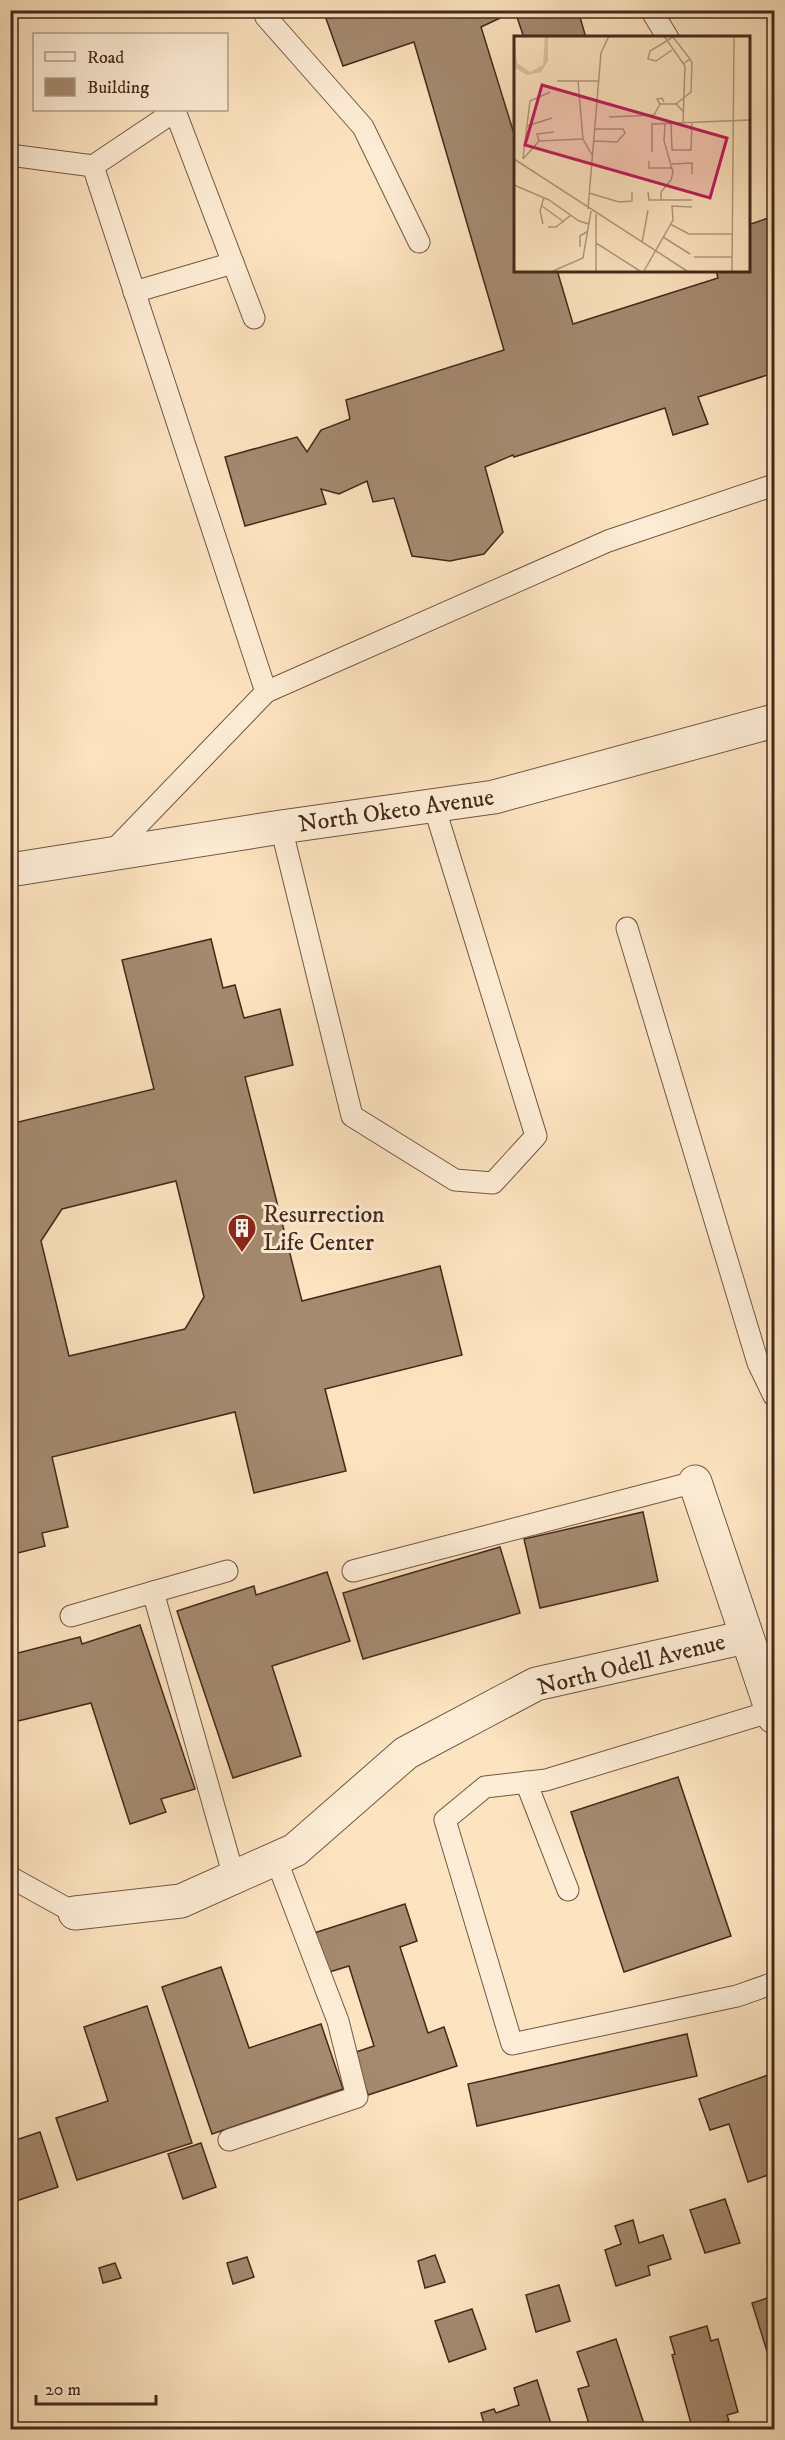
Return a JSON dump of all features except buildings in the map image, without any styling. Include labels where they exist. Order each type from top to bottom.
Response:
[{"type":"street","name":"North Oketo Avenue","points":[[10,870],[281,827],[494,797],[774,721]]},
{"type":"street","points":[[695,1482],[773,1714]]},
{"type":"street","name":"North Odell Avenue","points":[[75,1912],[181,1901],[295,1850],[406,1754],[536,1684],[746,1637]]},
{"type":"lane","points":[[262,10],[363,127],[419,242]]},
{"type":"lane","points":[[651,10],[667,36]]},
{"type":"lane","points":[[10,155],[93,166],[175,111],[254,318]]},
{"type":"lane","points":[[93,166],[266,692]]},
{"type":"lane","points":[[134,292],[233,263]]},
{"type":"lane","points":[[109,854],[266,692],[608,541],[774,485]]},
{"type":"lane","points":[[281,827],[352,1116],[454,1180],[494,1184],[536,1136],[434,806]]},
{"type":"lane","points":[[627,928],[758,1363],[774,1396]]},
{"type":"lane","points":[[353,1571],[695,1482]]},
{"type":"lane","points":[[71,1616],[227,1571]]},
{"type":"lane","points":[[153,1592],[234,1877]]},
{"type":"lane","points":[[773,1714],[546,1780],[485,1787],[445,1820],[512,2044],[737,1996],[774,1983]]},
{"type":"lane","points":[[526,1782],[568,1890]]},
{"type":"lane","points":[[229,2140],[357,2097],[338,2021],[276,1859]]},
{"type":"lane","points":[[10,1877],[75,1912]]},
{"type":"place","name":"Resurrection Life Center","points":[[242,1254]]}]
